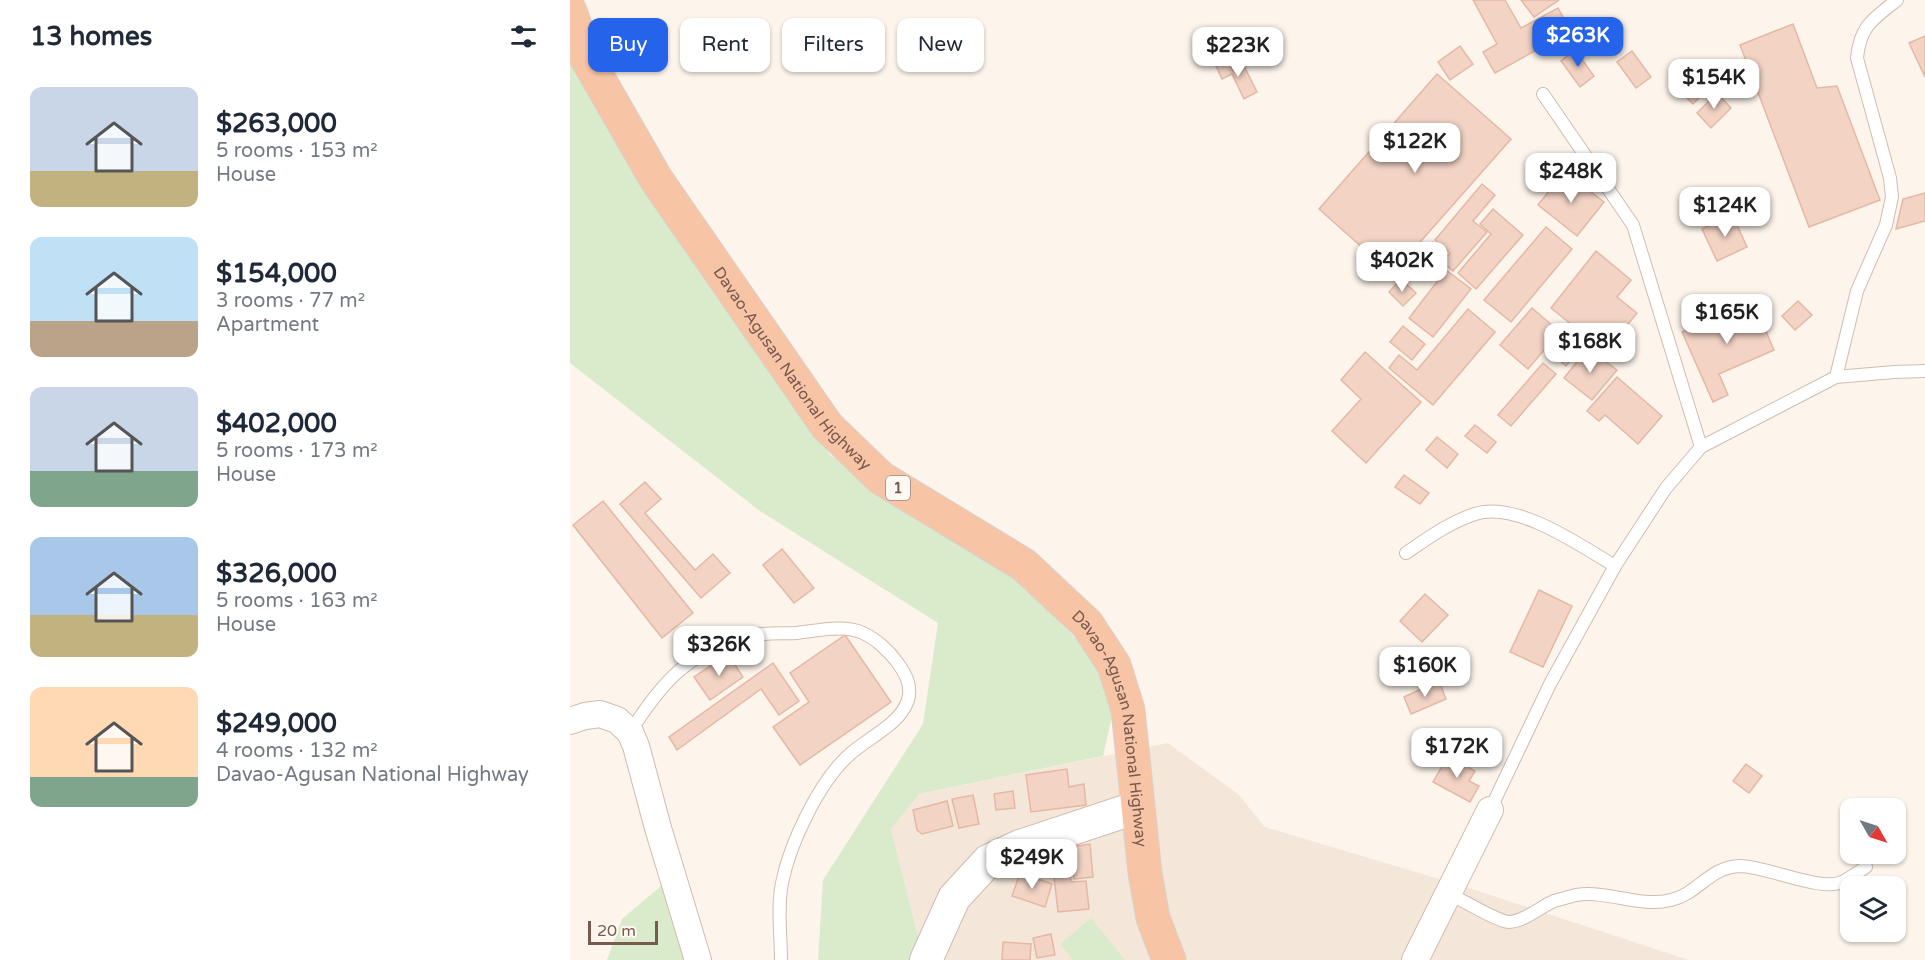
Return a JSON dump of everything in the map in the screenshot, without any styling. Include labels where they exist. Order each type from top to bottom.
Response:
[{"type":"highway","name":"Davao-Agusan National Highway","points":[[570,11],[586,57],[656,179],[827,426],[881,478],[1024,564],[1087,624],[1114,665],[1128,710],[1145,873],[1153,918],[1169,960]]},
{"type":"street","points":[[570,721],[600,714],[617,720],[630,732],[698,960]]},
{"type":"street","points":[[926,960],[954,898],[988,861],[1020,846],[1138,807]]},
{"type":"street","points":[[1415,960],[1490,810]]},
{"type":"lane","points":[[1836,377],[1857,291],[1886,225],[1892,197],[1890,178],[1857,58],[1858,43],[1864,29],[1897,0]]},
{"type":"lane","points":[[1543,94],[1633,225],[1701,447]]},
{"type":"lane","points":[[1490,810],[1550,684],[1616,566],[1666,488],[1701,447],[1836,377],[1925,371]]},
{"type":"lane","points":[[1406,553],[1440,530],[1477,513],[1507,512],[1538,523],[1616,566]]},
{"type":"lane","points":[[630,732],[662,686],[680,669],[701,654],[746,636],[848,629],[863,632],[891,654],[905,672],[910,689],[901,713],[848,756],[829,778],[809,811],[793,847],[782,884],[781,960]]},
{"type":"lane","points":[[1448,893],[1506,922],[1518,921],[1555,901],[1577,895],[1600,894],[1648,902],[1671,900],[1687,893],[1719,870],[1739,866],[1762,869],[1819,883],[1840,883],[1866,867]]},
{"type":"shaded area","points":[[1168,743],[1238,794],[1265,827],[1466,887],[1689,960],[924,960],[891,829],[910,796]]},
{"type":"green space","points":[[570,28],[632,167],[830,455],[980,542],[1091,654],[1115,703],[1103,756],[919,794],[891,829],[924,960],[818,960],[823,880],[923,724],[938,623],[760,511],[570,363]]},
{"type":"green space","points":[[667,881],[693,960],[607,960],[622,919]]},
{"type":"green space","points":[[1091,918],[1125,960],[1073,960],[1060,944]]},
{"type":"building","points":[[1473,0],[1505,0],[1521,28],[1558,8],[1571,31],[1495,73],[1483,52],[1497,44]]},
{"type":"building","points":[[1521,0],[1559,0],[1534,17]]},
{"type":"building","points":[[1793,24],[1817,88],[1837,86],[1880,200],[1809,227],[1740,45]]},
{"type":"building","points":[[1925,36],[1925,77],[1909,43]]},
{"type":"building","points":[[1460,46],[1473,64],[1450,80],[1438,62]]},
{"type":"building","points":[[1575,50],[1594,76],[1580,87],[1561,61]]},
{"type":"building","points":[[1632,51],[1651,77],[1636,88],[1617,62]]},
{"type":"building","points":[[1228,60],[1233,71],[1244,66],[1257,92],[1244,99],[1232,74],[1222,79],[1216,66]]},
{"type":"building","points":[[1698,61],[1717,80],[1693,104],[1674,85]]},
{"type":"building","points":[[1437,74],[1511,139],[1392,274],[1319,209]]},
{"type":"building","points":[[1717,93],[1731,108],[1711,128],[1697,113]]},
{"type":"building","points":[[1565,171],[1604,202],[1577,236],[1538,205]]},
{"type":"building","points":[[1482,184],[1495,195],[1473,221],[1487,232],[1453,271],[1442,262],[1450,253],[1435,240]]},
{"type":"building","points":[[1925,193],[1925,221],[1896,229],[1903,199]]},
{"type":"building","points":[[1493,209],[1523,235],[1476,289],[1458,273],[1491,234],[1480,224]]},
{"type":"building","points":[[1732,214],[1747,247],[1717,261],[1702,229]]},
{"type":"building","points":[[1546,227],[1572,249],[1511,322],[1484,300]]},
{"type":"building","points":[[1433,242],[1447,254],[1424,279],[1411,267]]},
{"type":"building","points":[[1596,251],[1631,280],[1617,297],[1637,313],[1614,341],[1603,332],[1594,343],[1551,308]]},
{"type":"building","points":[[1446,270],[1471,289],[1433,337],[1409,318]]},
{"type":"building","points":[[1401,279],[1416,293],[1403,306],[1389,292]]},
{"type":"building","points":[[1753,301],[1774,350],[1719,374],[1728,395],[1713,402],[1682,332]]},
{"type":"building","points":[[1798,301],[1812,315],[1795,330],[1782,316]]},
{"type":"building","points":[[1532,308],[1580,349],[1566,366],[1545,349],[1528,369],[1500,345]]},
{"type":"building","points":[[1468,309],[1495,332],[1433,405],[1389,368],[1399,355],[1417,370]]},
{"type":"building","points":[[1403,326],[1425,344],[1412,360],[1390,342]]},
{"type":"building","points":[[1588,348],[1617,370],[1592,400],[1564,378]]},
{"type":"building","points":[[1365,352],[1421,402],[1366,463],[1332,431],[1361,399],[1341,380]]},
{"type":"building","points":[[1543,363],[1556,374],[1511,426],[1498,415]]},
{"type":"building","points":[[1617,377],[1662,416],[1638,444],[1605,415],[1599,421],[1587,411]]},
{"type":"building","points":[[1475,425],[1496,442],[1487,453],[1465,436]]},
{"type":"building","points":[[1437,437],[1458,454],[1447,468],[1426,450]]},
{"type":"building","points":[[1404,475],[1429,493],[1420,504],[1395,487]]},
{"type":"building","points":[[645,482],[661,499],[645,513],[695,570],[713,554],[730,573],[701,598],[620,504]]},
{"type":"building","points":[[603,501],[693,613],[662,638],[573,525]]},
{"type":"building","points":[[782,549],[814,588],[794,603],[763,565]]},
{"type":"building","points":[[1539,590],[1572,606],[1543,667],[1510,652]]},
{"type":"building","points":[[1425,594],[1448,615],[1422,642],[1400,621]]},
{"type":"building","points":[[845,635],[891,702],[800,765],[773,727],[809,702],[790,673]]},
{"type":"building","points":[[728,654],[743,677],[710,700],[694,677]]},
{"type":"building","points":[[773,663],[799,701],[779,715],[761,689],[677,750],[669,737]]},
{"type":"building","points":[[1439,681],[1446,699],[1411,714],[1404,697]]},
{"type":"building","points":[[1448,756],[1475,771],[1469,781],[1479,786],[1470,802],[1433,782]]},
{"type":"building","points":[[1746,764],[1762,776],[1749,793],[1733,781]]},
{"type":"building","points":[[1067,769],[1069,787],[1084,784],[1086,805],[1031,812],[1026,775]]},
{"type":"building","points":[[1013,791],[1015,808],[996,810],[994,794]]},
{"type":"building","points":[[973,795],[979,824],[959,828],[952,799]]},
{"type":"building","points":[[947,801],[953,826],[922,834],[917,830],[913,810]]},
{"type":"building","points":[[1090,844],[1093,877],[1074,879],[1071,847]]},
{"type":"building","points":[[1068,857],[1071,882],[1086,881],[1089,909],[1058,912],[1052,859]]},
{"type":"building","points":[[1020,873],[1052,884],[1045,907],[1012,896]]},
{"type":"building","points":[[1051,934],[1055,955],[1037,958],[1033,938]]},
{"type":"building","points":[[1003,942],[1031,944],[1030,960],[1002,960]]}]
